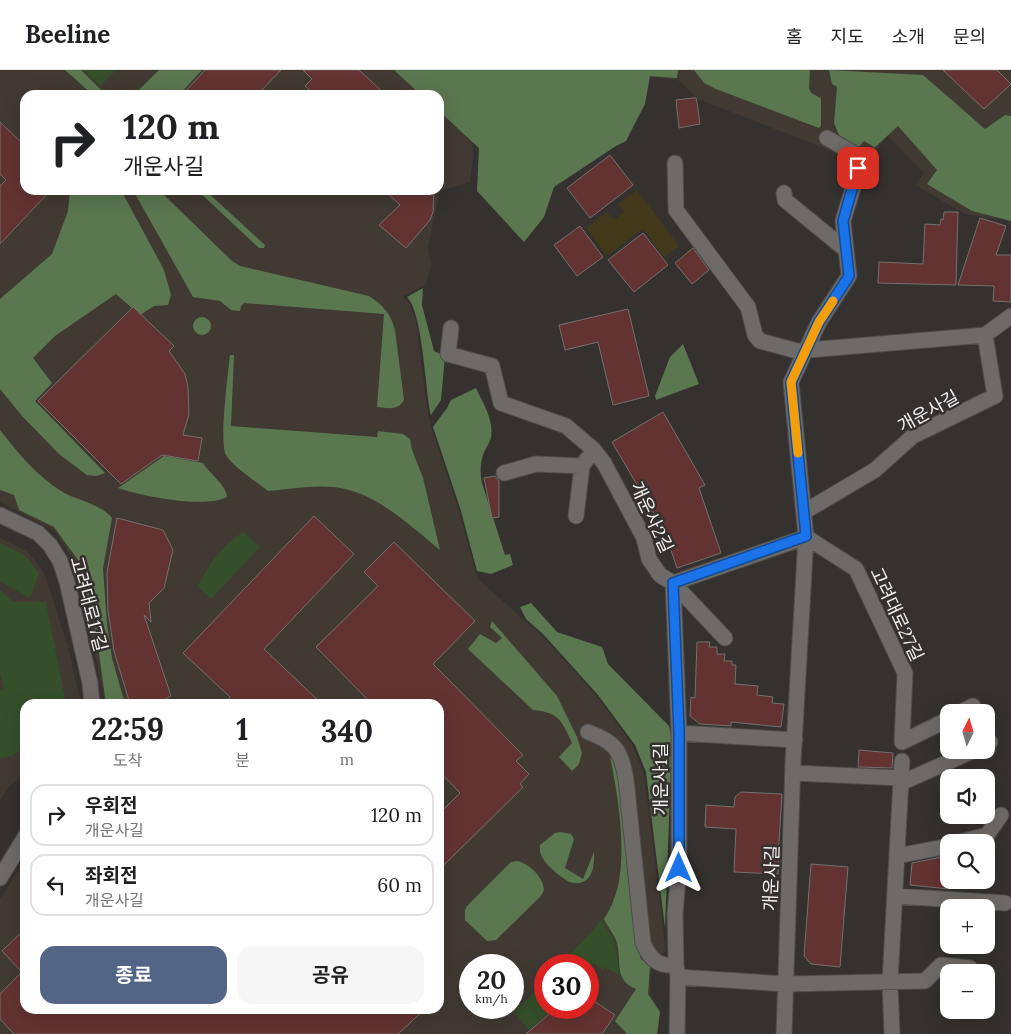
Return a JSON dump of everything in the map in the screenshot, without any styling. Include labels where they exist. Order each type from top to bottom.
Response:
[{"type":"street","name":"개운사길","points":[[784,1034],[793,773],[806,536],[791,382],[819,322],[849,276],[843,221],[856,178],[860,157],[828,138]]},
{"type":"street","points":[[675,163],[676,210],[748,307],[754,335],[760,341],[790,350],[806,350],[985,335],[1011,316]]},
{"type":"street","points":[[784,193],[785,200],[846,250]]},
{"type":"street","name":"개운사2길","points":[[452,328],[448,354],[492,366],[502,402],[566,426],[592,449],[604,463],[644,538],[650,560],[660,575],[673,583],[726,638]]},
{"type":"street","name":"개운사길","points":[[804,512],[875,470],[913,436],[995,396],[985,335]]},
{"type":"street","points":[[576,516],[582,466],[592,449]]},
{"type":"street","points":[[504,473],[536,464],[582,466]]},
{"type":"street","name":"고려대로17길","points":[[0,515],[38,533],[50,545],[60,562],[67,582],[90,683],[92,699]]},
{"type":"street","points":[[673,583],[806,536]]},
{"type":"street","name":"고려대로27길","points":[[806,536],[856,569],[905,672],[902,742],[940,723]]},
{"type":"street","name":"개운사1길","points":[[673,583],[679,733],[679,868],[675,914],[677,1034]]},
{"type":"street","points":[[588,732],[612,744],[620,753],[623,763],[644,943],[653,961],[677,971],[786,984],[925,981],[940,966]]},
{"type":"street","points":[[679,733],[795,740]]},
{"type":"street","points":[[793,773],[901,780],[953,759]]},
{"type":"street","points":[[892,1034],[890,982],[902,760]]},
{"type":"street","points":[[988,834],[1001,815]]},
{"type":"street","points":[[0,878],[20,845]]},
{"type":"street","points":[[897,856],[940,848]]},
{"type":"street","points":[[895,896],[1005,903]]},
{"type":"shaded area","points":[[0,70],[495,70],[471,111],[473,156],[470,182],[444,190],[444,90],[20,90],[20,195],[439,195],[428,246],[431,265],[426,285],[403,296],[409,303],[416,321],[427,408],[432,430],[459,511],[477,578],[542,636],[598,697],[633,746],[644,774],[666,951],[651,966],[650,992],[660,1012],[658,1034],[0,1034],[0,899],[20,868],[20,1014],[444,1014],[444,699],[104,699],[76,564],[55,531],[0,502]]},
{"type":"shaded area","points":[[636,70],[1011,70],[1011,221],[965,214],[915,185],[924,173],[888,136],[863,165],[698,99],[678,80],[647,77]]},
{"type":"shaded area","points":[[0,538],[27,551],[44,572],[68,647],[80,699],[20,699],[20,777],[9,787],[0,800]]},
{"type":"green space","points":[[65,70],[81,70],[101,90],[87,90]]},
{"type":"green space","points":[[83,70],[116,70],[100,86]]},
{"type":"green space","points":[[159,70],[202,70],[184,90],[139,90]]},
{"type":"green space","points":[[394,70],[678,70],[677,78],[650,76],[645,104],[626,141],[554,187],[544,217],[524,242],[477,191],[479,148],[444,116],[444,90],[416,90]]},
{"type":"green space","points":[[694,70],[810,70],[809,88],[811,93],[821,98],[821,126],[819,128],[716,89],[704,83]]},
{"type":"green space","points":[[829,70],[923,75],[985,129],[1005,115],[1011,116],[1011,221],[972,211],[927,184],[937,170],[898,126],[873,149],[874,147],[864,141],[859,147],[839,135],[834,123],[837,87],[832,84]]},
{"type":"green space","points":[[70,195],[124,195],[164,270],[171,295],[168,305],[154,306],[140,315],[116,294],[55,336],[33,358],[52,383],[35,401],[105,473],[96,476],[87,475],[59,454],[22,416],[0,389],[0,299],[52,254],[68,211]]},
{"type":"green space","points":[[136,195],[164,195],[232,261],[240,266],[369,296],[378,303],[386,310],[395,330],[404,400],[402,404],[392,408],[377,407],[384,314],[244,303],[240,311],[231,310],[220,301],[193,297]]},
{"type":"green space","points":[[202,195],[210,195],[265,245],[264,248],[259,248]]},
{"type":"green space","points":[[423,288],[422,305],[434,351],[445,356],[441,400],[431,415],[417,319],[407,297]]},
{"type":"green space","points":[[198,317],[206,317],[211,322],[209,333],[198,335],[193,330],[193,322]]},
{"type":"green space","points":[[683,344],[699,384],[656,400],[655,396],[670,357]]},
{"type":"green space","points":[[230,355],[234,355],[231,426],[377,437],[378,431],[403,434],[410,439],[412,450],[423,478],[440,550],[391,511],[364,495],[334,487],[268,491],[234,464],[226,455],[223,436]]},
{"type":"green space","points":[[476,388],[487,412],[492,431],[481,462],[482,483],[505,555],[510,554],[513,565],[491,574],[477,571],[461,511],[433,427],[451,400]]},
{"type":"green space","points":[[0,430],[43,478],[61,491],[101,509],[112,518],[103,568],[107,624],[112,658],[124,699],[105,699],[97,639],[78,560],[54,527],[19,510],[14,495],[0,490]]},
{"type":"green space","points":[[164,456],[203,463],[224,488],[227,497],[204,502],[189,502],[157,498],[118,488]]},
{"type":"green space","points":[[243,532],[260,547],[211,599],[198,587],[211,563],[222,549]]},
{"type":"green space","points":[[0,543],[26,556],[39,573],[30,598],[0,581]]},
{"type":"green space","points":[[0,590],[13,602],[46,602],[65,699],[20,699],[20,750],[12,756],[0,758],[0,690],[4,689],[0,672]]},
{"type":"green space","points":[[531,603],[557,632],[602,647],[608,664],[669,726],[672,739],[665,928],[646,772],[635,745],[598,695],[543,634],[526,619],[520,607]]},
{"type":"green space","points":[[492,621],[557,696],[577,737],[582,753],[579,764],[572,771],[559,757],[572,743],[562,723],[549,713],[533,710],[468,649],[480,634],[496,643],[502,638],[490,627]]},
{"type":"green space","points":[[610,757],[615,762],[621,784],[635,941],[641,959],[650,967],[648,994],[660,1012],[657,1034],[627,1034],[615,1021],[636,989],[624,980],[621,974],[616,940],[604,919],[614,899],[621,866],[621,828]]},
{"type":"green space","points":[[555,833],[571,834],[574,839],[565,868],[583,879],[594,852],[594,865],[587,880],[576,883],[569,882],[549,866],[542,856],[540,845]]},
{"type":"green space","points":[[511,862],[522,862],[539,876],[544,890],[541,896],[496,940],[487,941],[465,920],[465,910]]},
{"type":"green space","points":[[601,919],[615,942],[620,976],[605,967],[603,970],[599,967],[599,954],[570,954]]},
{"type":"green space","points":[[534,993],[534,1019],[542,1019],[529,1030],[520,1019],[524,1019],[524,1002]]},
{"type":"sand","points":[[637,190],[679,246],[664,257],[643,229],[607,256],[586,228],[607,212],[614,220],[624,212],[618,204]]},
{"type":"building","points":[[205,70],[281,70],[262,90],[187,90]]},
{"type":"building","points":[[303,70],[359,70],[381,90],[309,90],[305,86],[312,79]]},
{"type":"building","points":[[943,70],[997,70],[1011,84],[984,109]]},
{"type":"building","points":[[696,98],[700,124],[679,128],[676,100]]},
{"type":"building","points":[[0,122],[20,141],[20,195],[46,195],[0,244],[0,186],[6,180],[0,174]]},
{"type":"building","points":[[610,155],[633,185],[590,218],[567,188]]},
{"type":"building","points":[[389,195],[434,195],[433,212],[430,220],[406,248],[379,225],[400,205]]},
{"type":"building","points":[[944,212],[958,212],[956,285],[878,283],[879,262],[923,264],[925,224],[940,225]]},
{"type":"building","points":[[980,218],[1006,226],[996,255],[1011,255],[1011,302],[993,301],[994,286],[958,285]]},
{"type":"building","points":[[580,226],[603,257],[577,276],[554,245]]},
{"type":"building","points":[[643,233],[668,265],[634,292],[608,260]]},
{"type":"building","points":[[693,248],[709,270],[692,284],[675,263]]},
{"type":"building","points":[[133,307],[174,346],[169,351],[185,374],[188,388],[189,414],[183,435],[202,438],[198,461],[162,455],[121,484],[38,401]]},
{"type":"building","points":[[628,309],[649,396],[613,405],[598,342],[565,350],[559,325]]},
{"type":"building","points":[[663,412],[705,485],[699,488],[721,553],[677,568],[658,512],[654,514],[612,442]]},
{"type":"building","points":[[495,476],[499,481],[499,517],[492,518],[484,478]]},
{"type":"building","points":[[314,516],[354,554],[264,649],[317,699],[228,699],[230,697],[183,653]]},
{"type":"building","points":[[117,518],[163,530],[173,550],[164,588],[149,603],[151,622],[144,615],[171,696],[165,699],[128,699],[114,651],[108,610],[107,572]]},
{"type":"building","points":[[394,542],[475,621],[433,664],[523,755],[516,761],[529,774],[520,784],[523,787],[444,865],[444,809],[460,793],[444,776],[444,699],[367,699],[316,647],[378,586],[364,572]]},
{"type":"building","points":[[697,642],[710,642],[709,647],[717,647],[717,654],[725,654],[724,661],[732,661],[732,665],[736,665],[735,684],[758,686],[757,695],[773,697],[772,703],[784,704],[781,727],[731,722],[731,726],[700,724],[690,716],[691,697],[695,698]]},
{"type":"building","points":[[859,750],[893,753],[892,768],[858,767]]},
{"type":"building","points":[[741,792],[782,794],[778,874],[734,872],[736,829],[705,827],[706,805],[734,807],[735,797]]},
{"type":"building","points":[[940,857],[940,888],[910,885],[912,863]]},
{"type":"building","points":[[811,864],[848,867],[840,967],[811,964],[804,956]]},
{"type":"building","points":[[20,934],[20,970],[2,951]]},
{"type":"building","points":[[20,974],[20,1014],[420,1014],[398,1034],[14,1034],[0,1019],[0,994]]},
{"type":"building","points":[[599,1004],[615,1015],[602,1034],[526,1034],[543,1019],[599,1019]]},
{"type":"slow traffic","points":[[798,453],[791,382],[819,322],[833,301]]},
{"type":"route","points":[[679,868],[679,733],[673,583],[806,536],[791,382],[819,322],[849,276],[843,221],[858,168]]}]
